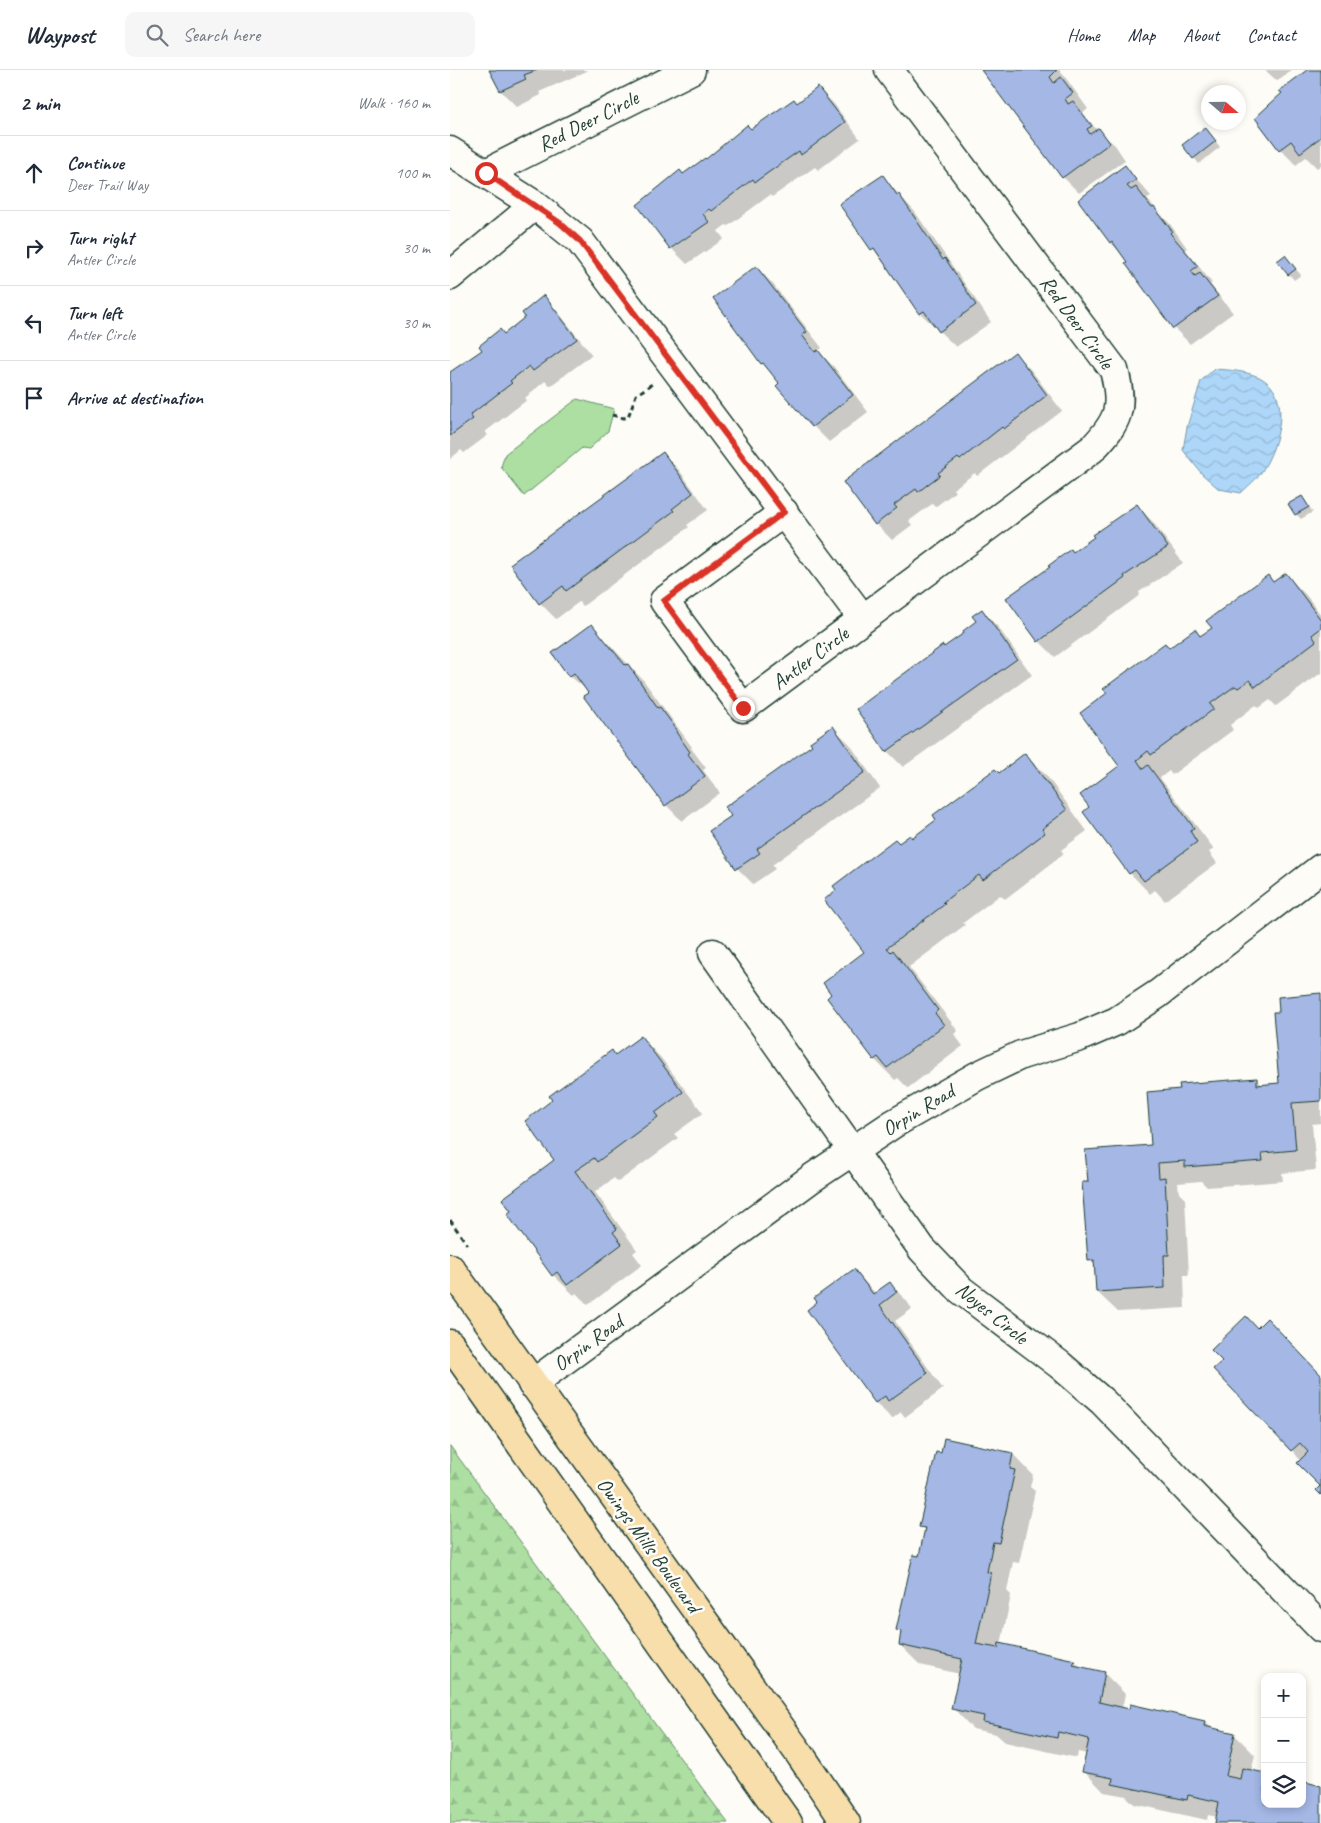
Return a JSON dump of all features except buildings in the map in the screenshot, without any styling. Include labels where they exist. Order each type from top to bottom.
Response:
[{"type":"main road","name":"Owings Mills Boulevard","points":[[450,1268],[795,1748],[846,1823]]},
{"type":"main road","points":[[450,1344],[788,1823]]},
{"type":"street","name":"Red Deer Circle","points":[[486,173],[691,70]]},
{"type":"street","name":"Red Deer Circle","points":[[863,619],[1092,449],[1108,432],[1119,413],[1120,393],[1114,370],[889,70]]},
{"type":"street","points":[[450,150],[535,206],[580,241],[676,366],[863,619]]},
{"type":"street","points":[[450,276],[535,206]]},
{"type":"street","name":"Antler Circle","points":[[784,512],[664,601],[743,708],[863,619]]},
{"type":"street","name":"Orpin Road","points":[[532,1384],[852,1151],[892,1124],[977,1076],[1021,1055],[1080,1037],[1118,1021],[1158,994],[1321,868]]},
{"type":"street","name":"Noyes Circle","points":[[713,953],[922,1249],[961,1290],[1060,1366],[1103,1402],[1321,1628]]},
{"type":"path","points":[[612,415],[623,418],[628,417],[636,395],[676,366]]},
{"type":"green space","points":[[577,399],[614,409],[608,431],[589,449],[582,448],[524,496],[501,467],[505,454]]},
{"type":"green space","points":[[450,1446],[728,1823],[450,1823]]},
{"type":"water","points":[[1214,369],[1232,370],[1259,377],[1270,385],[1276,395],[1280,408],[1277,435],[1268,460],[1258,477],[1241,493],[1219,489],[1202,474],[1183,450],[1187,427],[1201,381]]},
{"type":"route","points":[[486,173],[560,223],[595,258],[784,512],[664,601],[743,708]]}]
